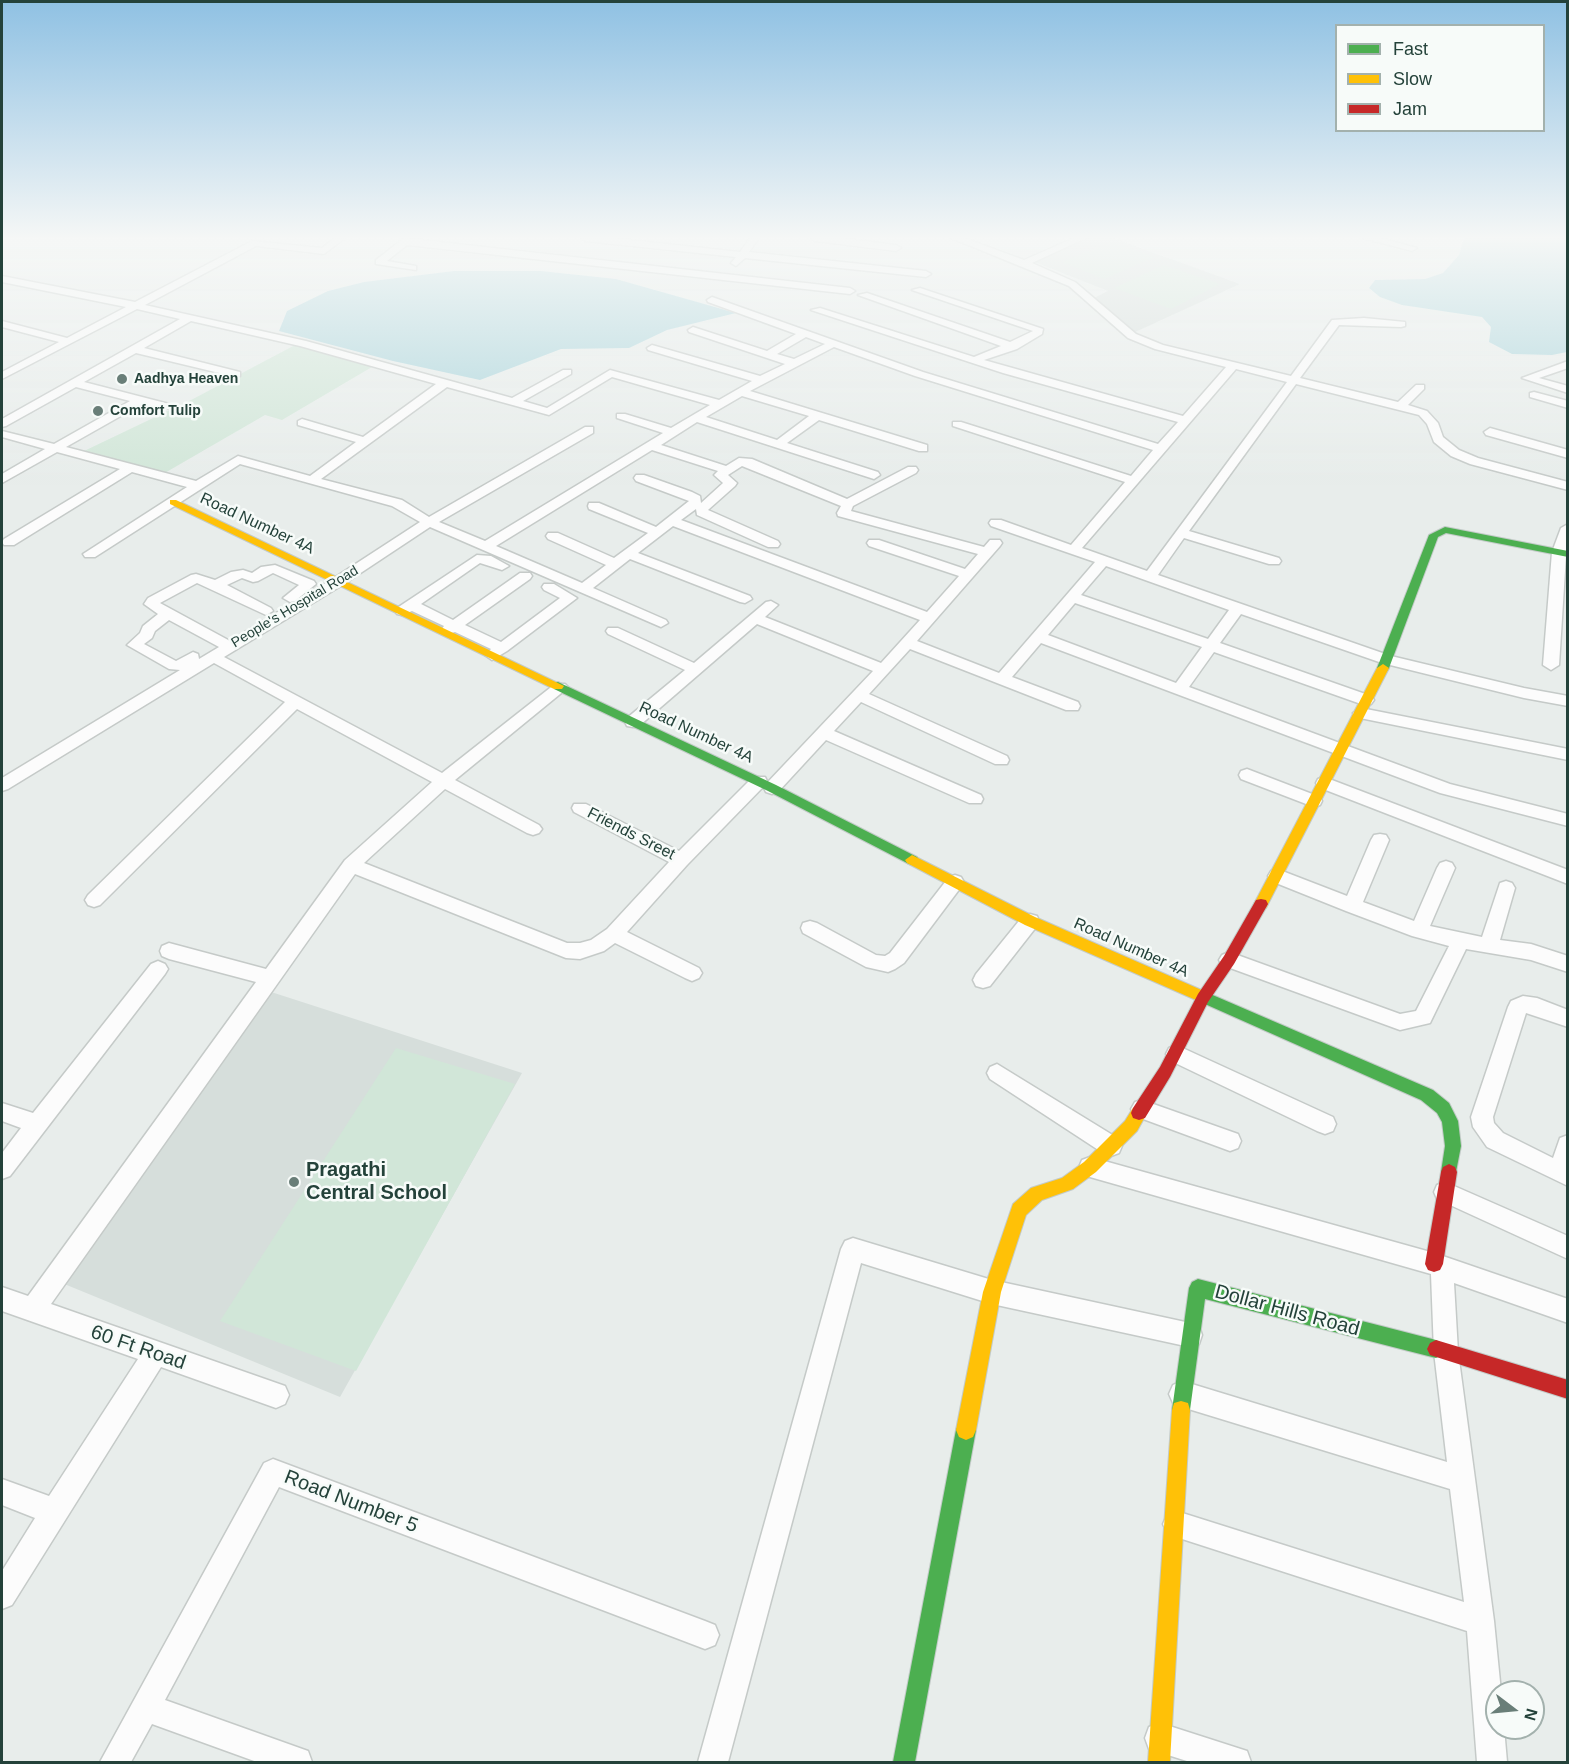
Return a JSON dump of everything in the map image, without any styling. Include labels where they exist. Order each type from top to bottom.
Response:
[{"type":"street","points":[[2,376],[106,320]]},
{"type":"street","points":[[2,424],[185,320]]},
{"type":"street","points":[[199,320],[302,343],[549,412],[610,373],[720,404]]},
{"type":"street","points":[[769,320],[920,374],[1161,449]]},
{"type":"street","points":[[849,320],[1007,371],[1186,420]]},
{"type":"street","points":[[935,320],[1013,347]]},
{"type":"street","points":[[975,360],[1013,347],[1038,332],[1038,329],[1011,320]]},
{"type":"street","points":[[1114,320],[1132,336],[1159,347],[1423,413],[1432,423],[1438,439],[1455,453],[1474,461],[1568,486]]},
{"type":"street","points":[[1150,576],[1296,380],[1336,322],[1364,321],[1401,324]]},
{"type":"street","points":[[2,324],[68,341]]},
{"type":"street","points":[[693,330],[794,363]]},
{"type":"street","points":[[768,355],[805,333]]},
{"type":"street","points":[[485,547],[696,417],[761,380],[833,344]]},
{"type":"street","points":[[652,348],[761,380]]},
{"type":"street","points":[[134,349],[236,374]]},
{"type":"street","points":[[2,360],[21,365]]},
{"type":"street","points":[[1568,364],[1528,378],[1568,390]]},
{"type":"street","points":[[1074,549],[1232,367]]},
{"type":"street","points":[[514,402],[567,372]]},
{"type":"street","points":[[313,479],[446,382]]},
{"type":"street","points":[[75,383],[169,407]]},
{"type":"street","points":[[1400,406],[1420,387]]},
{"type":"street","points":[[741,392],[923,448]]},
{"type":"street","points":[[1534,395],[1568,405]]},
{"type":"street","points":[[2,478],[140,400]]},
{"type":"street","points":[[2,413],[15,417]]},
{"type":"street","points":[[779,444],[818,415]]},
{"type":"street","points":[[621,416],[672,432]]},
{"type":"street","points":[[696,417],[874,475]]},
{"type":"street","points":[[302,423],[365,441]]},
{"type":"street","points":[[957,424],[1132,480]]},
{"type":"street","name":"People's Hospital Road","points":[[273,614],[339,581],[429,522],[589,430]]},
{"type":"street","points":[[1490,432],[1568,454]]},
{"type":"street","points":[[2,434],[128,469],[196,485]]},
{"type":"street","points":[[652,446],[728,470]]},
{"type":"street","points":[[90,554],[238,460],[397,503],[429,522],[661,622]]},
{"type":"street","points":[[773,544],[702,512],[702,508],[730,483],[720,475],[739,462],[748,462],[848,504]]},
{"type":"street","points":[[9,542],[128,469]]},
{"type":"street","points":[[351,865],[566,950],[580,951],[597,946],[614,934],[681,860],[824,732],[908,643],[991,547],[843,513],[848,504],[912,470]]},
{"type":"street","points":[[583,589],[695,503],[695,499],[640,478]]},
{"type":"street","name":"Road Number 4A","points":[[172,502],[339,581],[406,608]]},
{"type":"street","points":[[594,506],[657,532]]},
{"type":"street","points":[[671,521],[929,618]]},
{"type":"street","points":[[996,523],[1387,660],[1524,693],[1568,701]]},
{"type":"street","points":[[1551,665],[1563,553],[1568,528]]},
{"type":"street","points":[[904,1762],[992,1292],[1019,1210],[1036,1194],[1067,1184],[1090,1167],[1131,1126],[1176,1054],[1203,998],[1229,960],[1276,876],[1387,660],[1434,535],[1445,530],[1563,553]]},
{"type":"street","points":[[1181,533],[1274,561]]},
{"type":"street","points":[[553,536],[616,564]]},
{"type":"street","points":[[874,543],[968,575]]},
{"type":"street","points":[[628,554],[746,599]]},
{"type":"street","points":[[477,559],[486,559],[570,598],[497,651],[406,608],[477,559]]},
{"type":"street","points":[[1003,678],[1104,560]]},
{"type":"street","points":[[168,614],[148,628],[147,635],[134,645],[176,667],[224,644],[273,614],[309,584],[275,569],[266,570],[253,578],[243,574],[237,575],[216,585]]},
{"type":"street","points":[[449,628],[525,576]]},
{"type":"street","points":[[224,644],[151,604],[196,578],[216,585],[273,614]]},
{"type":"street","points":[[1073,597],[1212,645],[1363,706],[1568,756]]},
{"type":"street","points":[[633,722],[771,605]]},
{"type":"street","points":[[1180,689],[1238,607]]},
{"type":"street","points":[[755,618],[883,669]]},
{"type":"street","points":[[613,631],[695,669]]},
{"type":"street","points":[[1039,637],[1446,789],[1568,819]]},
{"type":"street","points":[[908,643],[1072,706]]},
{"type":"street","name":"People's Hospital Road","points":[[2,786],[213,657],[224,644]]},
{"type":"street","name":"Road Number 4A","points":[[497,651],[560,687],[765,784],[1030,921],[1426,1095],[1443,1108],[1450,1121],[1453,1146],[1445,1192],[1438,1266]]},
{"type":"street","points":[[213,657],[533,828]]},
{"type":"street","points":[[32,1310],[268,977],[351,865],[442,781],[560,687]]},
{"type":"street","points":[[859,695],[1000,760]]},
{"type":"street","points":[[94,900],[295,702]]},
{"type":"street","points":[[824,732],[975,799]]},
{"type":"street","points":[[1247,775],[1314,801]]},
{"type":"street","points":[[1324,783],[1568,877]]},
{"type":"street","name":"Friends Sreet","points":[[580,808],[681,860]]},
{"type":"street","points":[[1352,906],[1380,840]]},
{"type":"street","points":[[1419,931],[1446,868]]},
{"type":"street","points":[[1276,876],[1419,931],[1461,941],[1531,952],[1568,964]]},
{"type":"street","points":[[810,928],[873,962],[888,964],[897,958],[955,882]]},
{"type":"street","points":[[1489,946],[1506,888]]},
{"type":"street","points":[[983,980],[1030,921]]},
{"type":"street","points":[[614,934],[692,973]]},
{"type":"street","points":[[1229,960],[1400,1022],[1423,1017],[1461,941]]},
{"type":"street","points":[[169,951],[268,977]]},
{"type":"street","points":[[2,1168],[158,969]]},
{"type":"street","points":[[1568,1019],[1537,1006],[1523,1004],[1518,1007],[1482,1117],[1484,1127],[1495,1140],[1564,1174],[1568,1144]]},
{"type":"street","points":[[1176,1054],[1325,1124]]},
{"type":"street","points":[[998,1073],[1111,1146]]},
{"type":"street","points":[[1142,1109],[1230,1141]]},
{"type":"street","points":[[2,1112],[37,1124]]},
{"type":"street","points":[[1090,1167],[1438,1266],[1568,1311]]},
{"type":"street","points":[[1445,1192],[1568,1248]]},
{"type":"street","points":[[713,1762],[853,1249],[992,1292],[1190,1335]]},
{"type":"street","points":[[1438,1266],[1446,1352],[1480,1621],[1491,1762]]},
{"type":"street","name":"Dollar Hills Road","points":[[1236,1762],[1160,1750],[1176,1524],[1182,1394],[1198,1288],[1446,1352],[1568,1390]]},
{"type":"street","name":"60 Ft Road","points":[[2,1299],[276,1395]]},
{"type":"street","points":[[2,1595],[155,1354]]},
{"type":"street","points":[[1182,1394],[1463,1480]]},
{"type":"street","name":"Road Number 5","points":[[115,1762],[273,1472],[705,1635]]},
{"type":"street","points":[[2,1492],[55,1512]]},
{"type":"street","points":[[1176,1524],[1480,1621]]},
{"type":"street","points":[[145,1707],[297,1762]]},
{"type":"shaded area","points":[[1118,320],[1161,320],[1133,333]]},
{"type":"shaded area","name":"Pragathi Central School","points":[[265,990],[522,1073],[340,1397],[57,1281]]},
{"type":"green space","points":[[295,345],[372,367],[282,420],[265,415],[163,474],[84,451],[193,399]]},
{"type":"green space","points":[[396,1048],[515,1084],[356,1371],[220,1321]]},
{"type":"water","points":[[283,320],[706,320],[667,330],[629,348],[561,349],[480,380],[393,361],[279,331]]},
{"type":"water","points":[[1485,320],[1567,320],[1567,352],[1552,355],[1512,354],[1489,342],[1491,327]]},
{"type":"traffic: fast","points":[[1383,668],[1434,535],[1445,530],[1568,554]]},
{"type":"traffic: fast","points":[[558,686],[772,788],[912,860]]},
{"type":"traffic: fast","points":[[1201,996],[1427,1095],[1443,1108],[1450,1121],[1453,1146],[1449,1172]]},
{"type":"traffic: fast","points":[[1181,1410],[1198,1288],[1436,1349]]},
{"type":"traffic: fast","points":[[904,1762],[966,1430]]},
{"type":"traffic: slow","points":[[173,502],[558,686]]},
{"type":"traffic: slow","points":[[1261,904],[1383,668]]},
{"type":"traffic: slow","points":[[912,860],[1030,921],[1201,996]]},
{"type":"traffic: slow","points":[[966,1430],[992,1292],[1019,1210],[1037,1194],[1067,1184],[1090,1167],[1131,1126],[1139,1113]]},
{"type":"traffic: slow","points":[[1159,1762],[1181,1410]]},
{"type":"traffic: jam","points":[[1139,1113],[1165,1072],[1203,998],[1229,960],[1261,904]]},
{"type":"traffic: jam","points":[[1434,1264],[1449,1172]]},
{"type":"traffic: jam","points":[[1436,1349],[1568,1390]]},
{"type":"place","name":"Aadhya Heaven","points":[[122,379]]},
{"type":"place","name":"Comfort Tulip","points":[[98,411]]},
{"type":"place","name":"Pragathi Central School","points":[[294,1182]]}]
